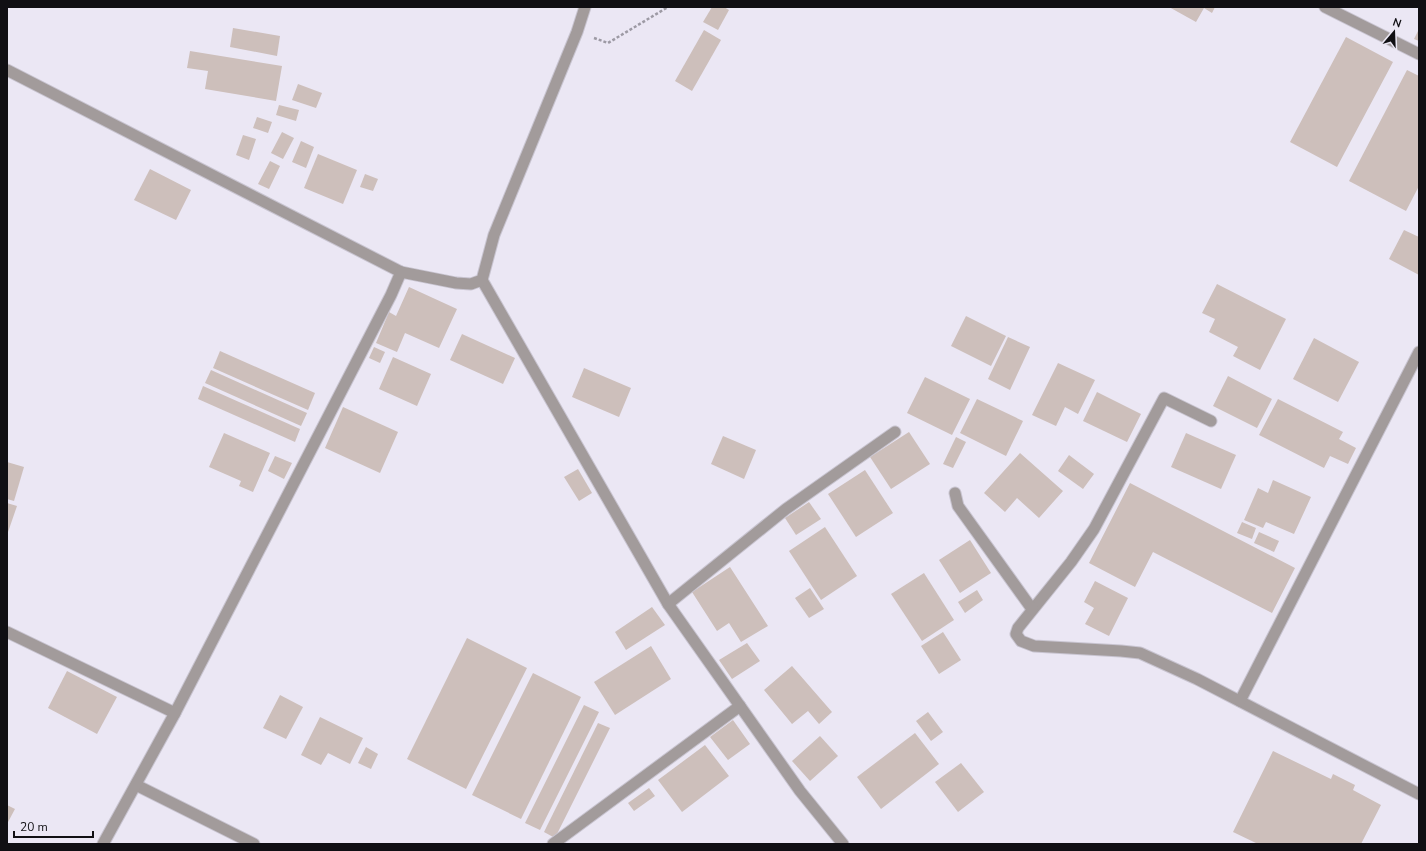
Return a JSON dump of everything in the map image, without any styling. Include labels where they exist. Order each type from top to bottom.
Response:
[{"type":"street","points":[[585,7],[577,32],[494,235],[482,280],[668,604],[800,791],[843,844]]},
{"type":"street","points":[[1325,7],[1419,54]]},
{"type":"street","points":[[7,70],[401,272],[456,283],[471,284],[482,280]]},
{"type":"street","points":[[103,844],[175,713],[391,295],[401,272]]},
{"type":"street","points":[[1240,701],[1419,352]]},
{"type":"street","points":[[1211,421],[1164,398],[1094,529],[1071,562],[1032,609],[1018,628],[1016,634],[1021,641],[1034,646],[1140,653],[1197,679],[1419,794]]},
{"type":"street","points":[[668,604],[786,510],[895,432]]},
{"type":"street","points":[[955,493],[958,506],[1032,609]]},
{"type":"street","points":[[7,632],[175,713]]},
{"type":"street","points":[[553,844],[740,706]]},
{"type":"street","points":[[136,784],[254,844]]},
{"type":"path","points":[[577,32],[608,43],[668,7]]},
{"type":"building","points":[[712,7],[724,7],[729,10],[718,30],[703,22]]},
{"type":"building","points":[[1169,7],[1215,7],[1212,13],[1204,8],[1196,22]]},
{"type":"building","points":[[233,28],[280,36],[277,56],[230,47]]},
{"type":"building","points":[[1419,29],[1419,41],[1414,39]]},
{"type":"building","points":[[704,30],[721,40],[692,91],[675,81]]},
{"type":"building","points":[[1346,37],[1393,62],[1337,167],[1290,142]]},
{"type":"building","points":[[190,51],[282,66],[276,101],[205,89],[208,71],[187,68]]},
{"type":"building","points":[[1407,70],[1419,76],[1419,186],[1406,211],[1349,181]]},
{"type":"building","points":[[298,84],[322,93],[316,108],[292,100]]},
{"type":"building","points":[[279,105],[299,110],[296,121],[276,115]]},
{"type":"building","points":[[257,117],[272,122],[268,133],[253,128]]},
{"type":"building","points":[[282,132],[294,138],[283,159],[271,153]]},
{"type":"building","points":[[243,135],[256,139],[249,160],[236,155]]},
{"type":"building","points":[[301,141],[314,147],[306,168],[292,162]]},
{"type":"building","points":[[318,154],[357,170],[343,204],[304,188]]},
{"type":"building","points":[[270,161],[280,166],[269,189],[258,184]]},
{"type":"building","points":[[150,169],[191,190],[176,220],[134,200]]},
{"type":"building","points":[[365,174],[378,179],[373,191],[360,187]]},
{"type":"building","points":[[1404,230],[1419,237],[1419,275],[1389,259]]},
{"type":"building","points":[[1217,284],[1286,319],[1260,370],[1233,356],[1238,347],[1209,332],[1215,319],[1202,313]]},
{"type":"building","points":[[409,287],[457,309],[439,348],[405,333],[397,352],[376,343],[389,312],[396,316]]},
{"type":"building","points":[[966,316],[1006,336],[991,366],[951,346]]},
{"type":"building","points":[[462,334],[515,358],[503,384],[450,360]]},
{"type":"building","points":[[1008,337],[1030,347],[1010,390],[988,379]]},
{"type":"building","points":[[1314,338],[1359,362],[1338,402],[1293,379]]},
{"type":"building","points":[[374,347],[385,352],[380,363],[369,358]]},
{"type":"building","points":[[220,351],[315,393],[308,410],[213,368]]},
{"type":"building","points":[[393,357],[431,374],[417,406],[379,389]]},
{"type":"building","points":[[1058,363],[1095,380],[1078,414],[1065,407],[1056,426],[1032,415]]},
{"type":"building","points":[[584,368],[631,388],[619,417],[572,397]]},
{"type":"building","points":[[211,370],[307,413],[301,426],[205,383]]},
{"type":"building","points":[[1228,376],[1272,399],[1257,428],[1213,406]]},
{"type":"building","points":[[925,377],[970,399],[952,435],[907,413]]},
{"type":"building","points":[[203,386],[300,429],[295,442],[198,399]]},
{"type":"building","points":[[1097,392],[1141,414],[1127,442],[1083,421]]},
{"type":"building","points":[[977,399],[1023,421],[1006,456],[960,433]]},
{"type":"building","points":[[1278,399],[1343,432],[1339,439],[1356,448],[1348,464],[1330,456],[1324,468],[1259,435]]},
{"type":"building","points":[[343,407],[398,432],[380,473],[325,448]]},
{"type":"building","points":[[909,432],[930,464],[891,489],[870,457]]},
{"type":"building","points":[[224,433],[270,453],[253,492],[239,486],[241,481],[209,467]]},
{"type":"building","points":[[1186,433],[1236,455],[1221,489],[1171,467]]},
{"type":"building","points":[[723,436],[756,450],[744,479],[711,464]]},
{"type":"building","points":[[956,437],[966,442],[953,468],[943,464]]},
{"type":"building","points":[[1020,453],[1063,491],[1039,518],[1017,498],[1005,512],[984,493]]},
{"type":"building","points":[[1069,455],[1094,474],[1083,489],[1058,471]]},
{"type":"building","points":[[275,456],[292,463],[284,479],[268,471]]},
{"type":"building","points":[[7,462],[24,467],[14,501],[7,499]]},
{"type":"building","points":[[578,469],[592,493],[579,501],[564,477]]},
{"type":"building","points":[[865,470],[893,513],[856,537],[828,494]]},
{"type":"building","points":[[1273,480],[1311,497],[1294,534],[1266,522],[1263,528],[1244,520],[1258,488],[1268,493]]},
{"type":"building","points":[[1130,483],[1295,568],[1272,613],[1153,552],[1135,587],[1089,563]]},
{"type":"building","points":[[809,502],[821,519],[796,535],[785,518]]},
{"type":"building","points":[[7,503],[17,506],[7,535]]},
{"type":"building","points":[[1242,522],[1256,528],[1252,539],[1237,533]]},
{"type":"building","points":[[825,527],[857,576],[821,600],[789,551]]},
{"type":"building","points":[[1259,532],[1279,541],[1274,552],[1254,543]]},
{"type":"building","points":[[970,540],[991,573],[960,593],[939,560]]},
{"type":"building","points":[[730,567],[768,626],[741,642],[729,623],[717,631],[692,592]]},
{"type":"building","points":[[924,573],[954,620],[922,641],[891,594]]},
{"type":"building","points":[[1095,581],[1128,598],[1109,636],[1085,624],[1094,608],[1084,602]]},
{"type":"building","points":[[810,588],[824,609],[809,618],[795,598]]},
{"type":"building","points":[[977,590],[983,600],[965,613],[958,602]]},
{"type":"building","points":[[652,607],[665,625],[626,650],[615,632]]},
{"type":"building","points":[[943,632],[961,660],[939,674],[921,646]]},
{"type":"building","points":[[467,638],[527,668],[466,789],[407,759]]},
{"type":"building","points":[[747,643],[760,661],[732,679],[719,660]]},
{"type":"building","points":[[651,646],[671,679],[615,715],[594,682]]},
{"type":"building","points":[[792,666],[832,712],[819,724],[808,711],[792,724],[764,690]]},
{"type":"building","points":[[67,671],[117,697],[97,734],[48,708]]},
{"type":"building","points":[[533,673],[581,697],[521,819],[472,795]]},
{"type":"building","points":[[280,695],[303,707],[286,739],[263,728]]},
{"type":"building","points":[[584,705],[599,712],[540,830],[525,823]]},
{"type":"building","points":[[928,712],[943,732],[931,741],[916,721]]},
{"type":"building","points":[[320,717],[363,738],[350,764],[328,753],[321,765],[301,755]]},
{"type":"building","points":[[733,720],[750,744],[728,760],[710,737]]},
{"type":"building","points":[[598,723],[610,728],[555,838],[544,832]]},
{"type":"building","points":[[915,733],[939,764],[881,809],[857,777]]},
{"type":"building","points":[[820,736],[838,756],[810,781],[792,761]]},
{"type":"building","points":[[705,745],[729,776],[682,812],[658,780]]},
{"type":"building","points":[[366,747],[378,754],[371,769],[358,763]]},
{"type":"building","points":[[1273,751],[1331,779],[1333,774],[1355,785],[1353,790],[1381,805],[1361,844],[1258,844],[1233,832]]},
{"type":"building","points":[[961,763],[984,792],[958,812],[935,782]]},
{"type":"building","points":[[649,788],[655,796],[634,811],[628,803]]},
{"type":"building","points":[[7,805],[15,809],[7,824]]}]
